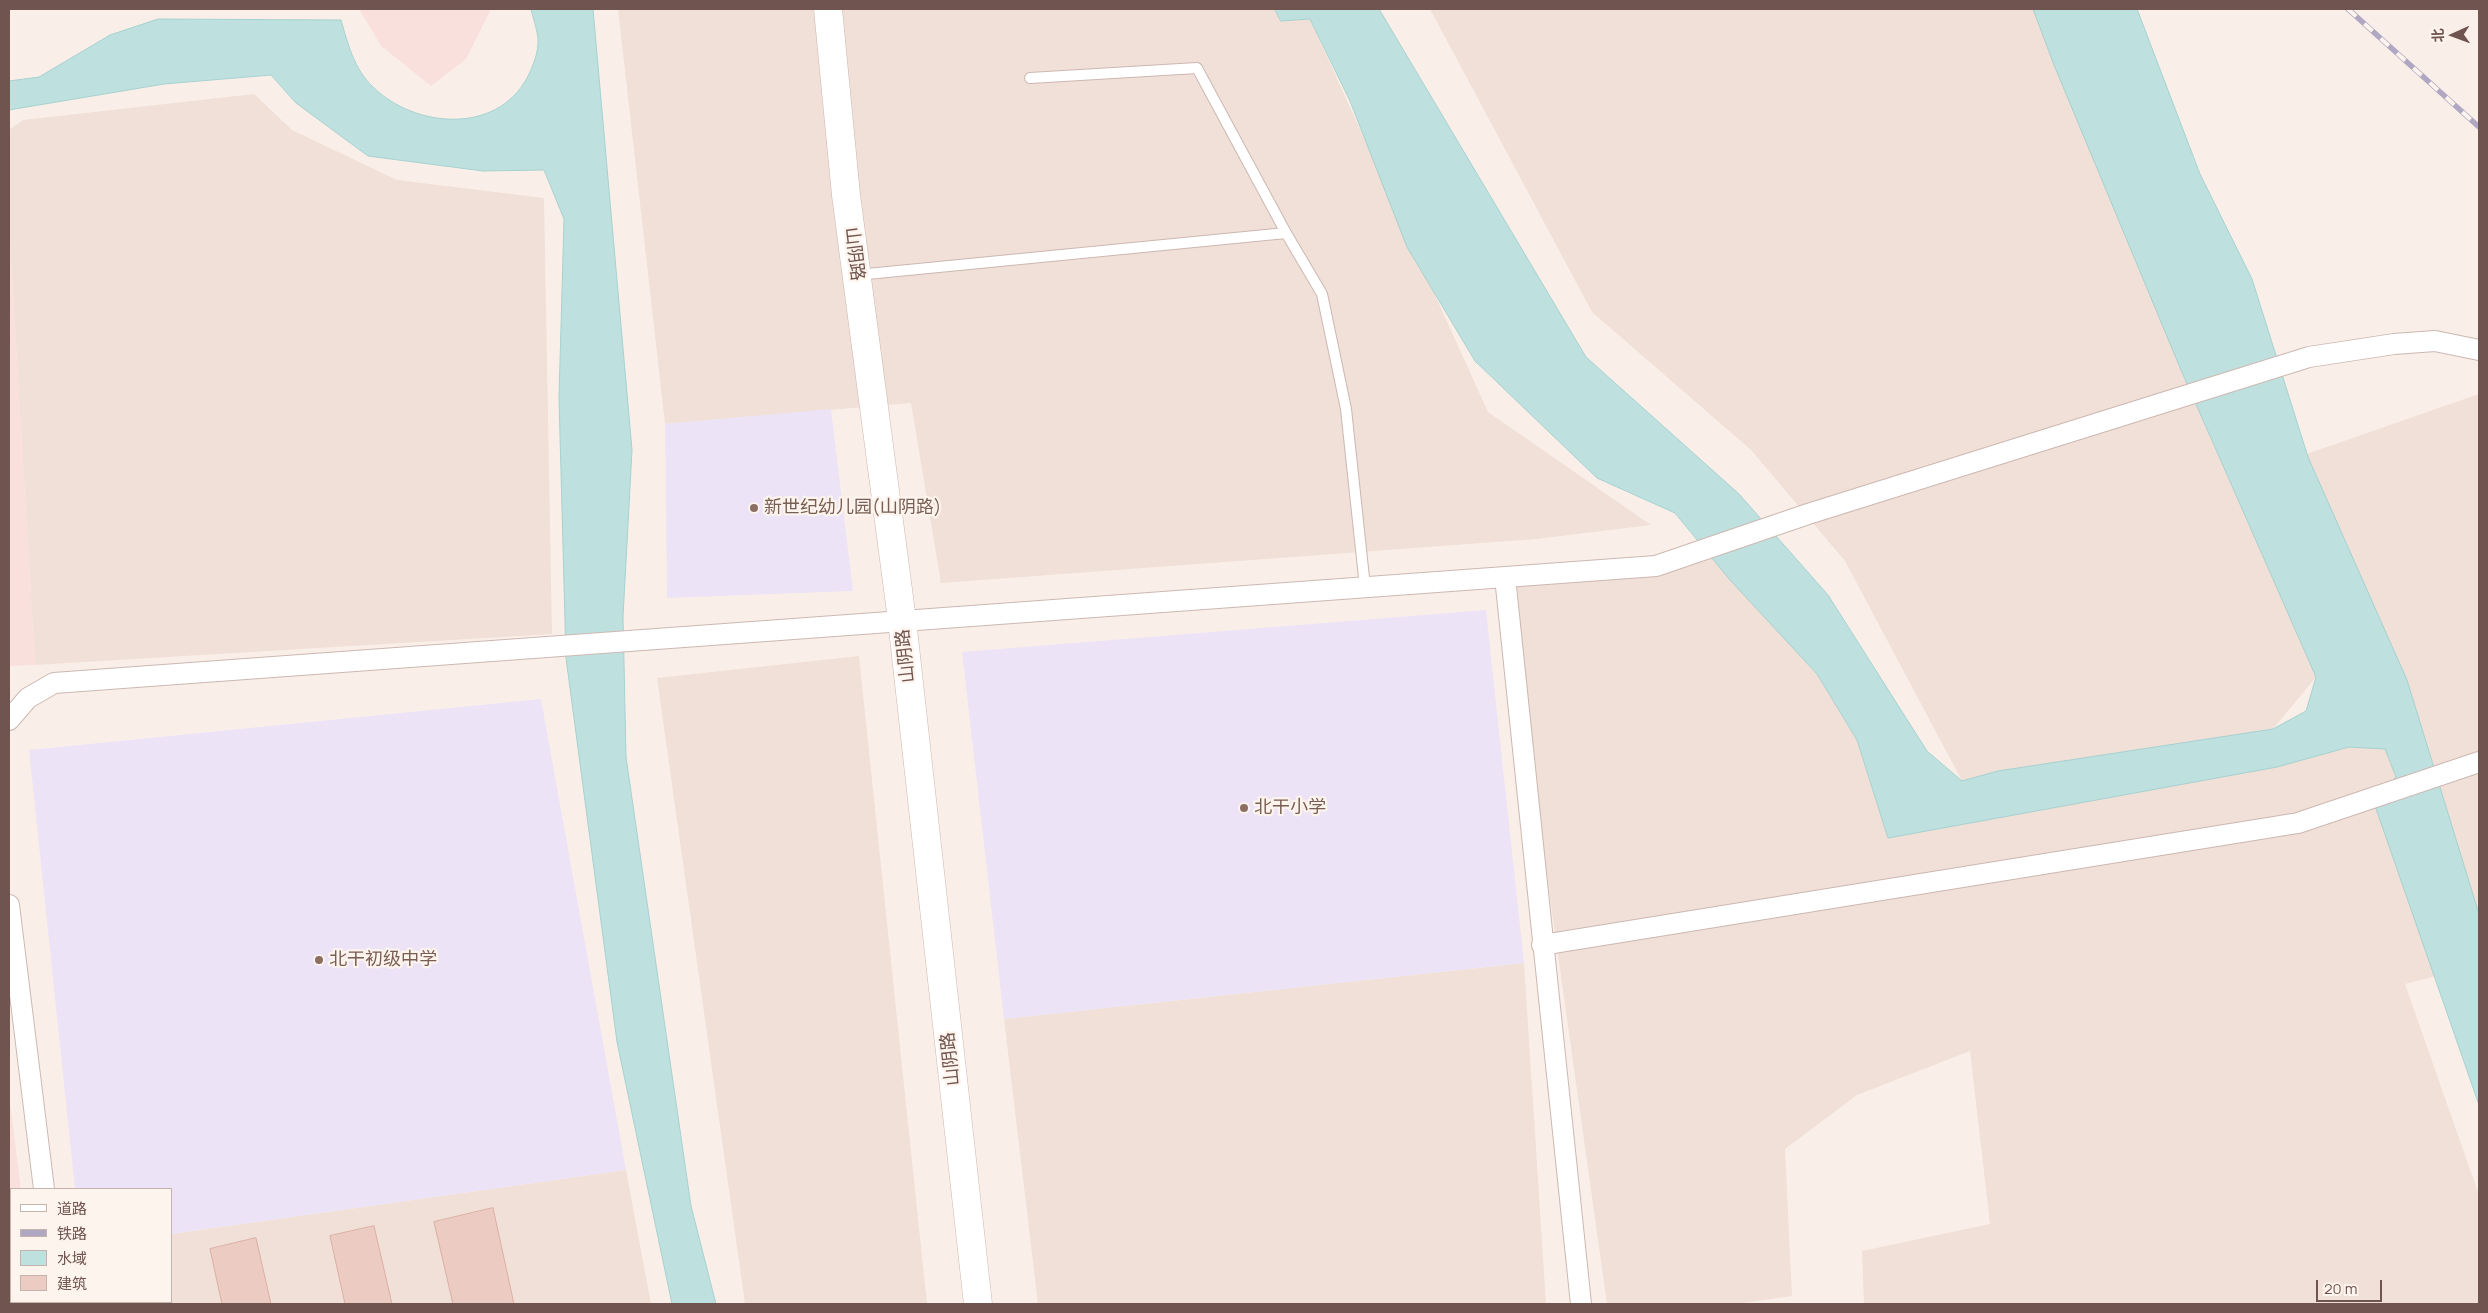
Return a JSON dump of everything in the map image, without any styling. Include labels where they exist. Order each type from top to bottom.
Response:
[{"type":"main road","name":"山阴路","points":[[828,9],[846,195],[902,620],[978,1304]]},
{"type":"street","points":[[9,720],[28,698],[54,683],[1656,566],[1808,514],[2172,398],[2309,357],[2394,344],[2435,341],[2479,350]]},
{"type":"street","points":[[1505,577],[1581,1304]]},
{"type":"street","points":[[1542,945],[2298,823],[2479,762]]},
{"type":"street","points":[[9,906],[44,1188]]},
{"type":"lane","points":[[1030,78],[1197,68],[1286,233],[1322,294],[1346,409],[1366,587]]},
{"type":"lane","points":[[857,275],[1286,233]]},
{"type":"shaded area","points":[[359,9],[491,9],[466,59],[431,86],[381,46]]},
{"type":"shaded area","points":[[618,9],[1275,9],[1281,21],[1310,19],[1488,412],[1651,525],[1536,539],[941,583],[911,403],[665,424]]},
{"type":"shaded area","points":[[1430,9],[2042,9],[2316,677],[2273,729],[1962,781],[1845,561],[1751,450],[1592,312]]},
{"type":"shaded area","points":[[254,94],[292,130],[397,180],[544,198],[552,634],[35,665],[9,228],[9,130],[23,120]]},
{"type":"shaded area","points":[[9,228],[35,665],[9,666]]},
{"type":"shaded area","points":[[2479,394],[2479,994],[2471,967],[2405,984],[2479,1195],[2479,1304],[1864,1304],[1862,1251],[1990,1224],[1970,1051],[1857,1095],[1785,1149],[1792,1296],[1735,1304],[1607,1304],[1505,577],[1656,566],[1712,548],[1817,674],[1857,740],[1888,838],[2346,723],[2278,464]]},
{"type":"shaded area","name":"新世纪幼儿园(山阴路)","points":[[831,409],[853,591],[667,598],[665,424]]},
{"type":"shaded area","name":"北干小学","points":[[1486,610],[1524,963],[1004,1019],[962,652]]},
{"type":"shaded area","points":[[859,656],[927,1304],[745,1304],[657,678]]},
{"type":"shaded area","name":"北干初级中学","points":[[541,699],[626,1170],[172,1234],[172,1188],[75,1188],[29,750]]},
{"type":"shaded area","points":[[1524,963],[1546,1304],[1038,1304],[1004,1019]]},
{"type":"shaded area","points":[[9,1095],[21,1188],[10,1188],[10,1303],[35,1304],[9,1304]]},
{"type":"shaded area","points":[[626,1170],[651,1304],[92,1304],[172,1303],[172,1234]]},
{"type":"water","points":[[531,9],[593,9],[632,450],[623,617],[626,757],[691,1206],[716,1304],[672,1304],[617,1042],[566,658],[559,398],[564,219],[544,170],[483,171],[368,156],[296,103],[271,75],[164,84],[9,110],[9,81],[39,77],[110,35],[158,19],[341,20],[356,64],[366,80],[390,101],[410,111],[432,117],[454,119],[476,117],[496,109],[513,96],[527,78],[538,48],[537,31]]},
{"type":"water","points":[[1275,9],[1379,9],[1586,357],[1739,494],[1828,595],[1927,751],[1962,781],[1998,771],[2273,729],[2306,711],[2316,677],[2181,370],[2054,65],[2033,9],[2137,9],[2200,174],[2252,279],[2308,457],[2407,680],[2479,914],[2479,1105],[2373,800],[2396,777],[2385,749],[2349,747],[2277,767],[1888,838],[1857,740],[1817,674],[1730,580],[1675,513],[1597,478],[1475,361],[1407,247],[1350,101],[1310,19],[1281,21]]},
{"type":"building","points":[[493,1208],[514,1304],[453,1304],[434,1222]]},
{"type":"building","points":[[374,1226],[392,1304],[345,1304],[330,1236]]},
{"type":"building","points":[[256,1238],[271,1304],[222,1304],[210,1249]]},
{"type":"building","points":[[98,1303],[148,1304],[99,1304]]},
{"type":"railway","points":[[2348,9],[2479,127]]},
{"type":"place","name":"新世纪幼儿园(山阴路)","points":[[754,508]]},
{"type":"place","name":"北干小学","points":[[1244,808]]},
{"type":"place","name":"北干初级中学","points":[[319,960]]}]
